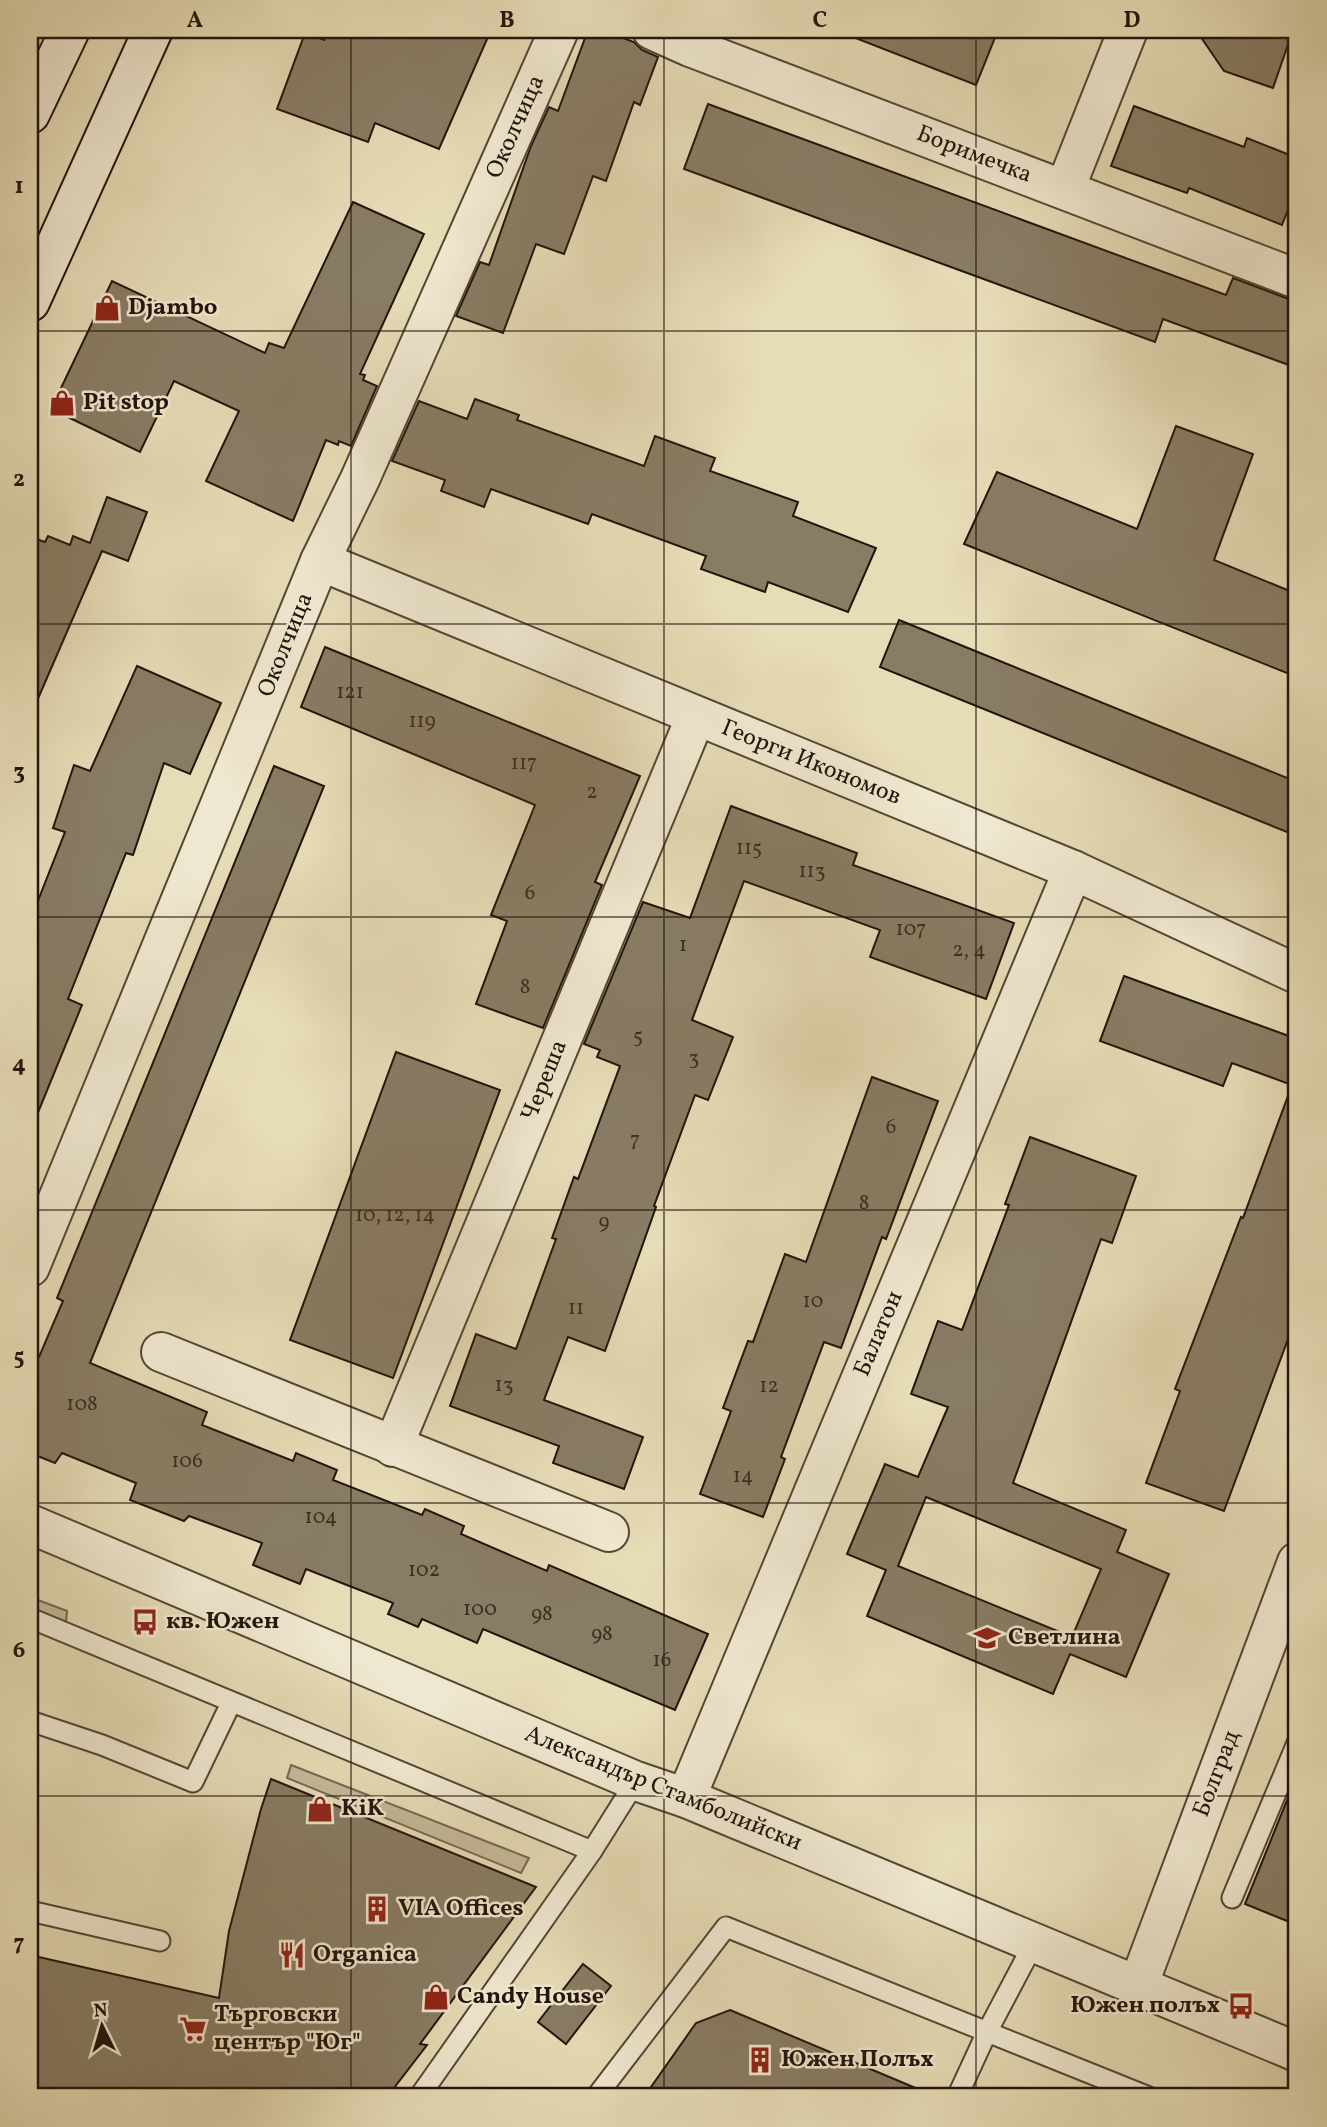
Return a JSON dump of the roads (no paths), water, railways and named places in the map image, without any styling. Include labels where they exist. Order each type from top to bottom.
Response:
[{"type":"street","points":[[30,114],[70,30]]},
{"type":"street","points":[[30,302],[153,30]]},
{"type":"street","name":"Околчица","points":[[30,1268],[320,561],[360,479],[559,30]]},
{"type":"street","name":"Боримечка","points":[[652,30],[690,47],[1297,279]]},
{"type":"street","points":[[1065,189],[1128,30]]},
{"type":"street","name":"Георги Икономов","points":[[320,561],[1073,870],[1297,974]]},
{"type":"street","name":"Череша","points":[[393,1447],[696,716]]},
{"type":"street","name":"Балатон","points":[[686,1798],[1073,870]]},
{"type":"street","points":[[161,1352],[608,1532]]},
{"type":"street","name":"Александър Стамболийски","points":[[30,1524],[636,1781],[686,1798],[1297,2052]]},
{"type":"street","name":"Болград","points":[[1138,1986],[1297,1562]]},
{"type":"lane","points":[[30,1618],[592,1852]]},
{"type":"lane","points":[[30,1721],[102,1745],[193,1782],[231,1703]]},
{"type":"lane","points":[[1232,1898],[1297,1743]]},
{"type":"lane","points":[[419,2097],[592,1852],[636,1781]]},
{"type":"lane","points":[[30,1910],[160,1941]]},
{"type":"lane","points":[[596,2097],[726,1927],[1149,2097]]},
{"type":"lane","points":[[957,2097],[987,2032],[1034,1943]]},
{"type":"place","name":"Djambo","points":[[107,308]]},
{"type":"place","name":"Pit stop","points":[[62,403]]},
{"type":"place","name":"кв. Южен","points":[[145,1622]]},
{"type":"place","name":"Светлина","points":[[987,1638]]},
{"type":"place","name":"KiK","points":[[320,1809]]},
{"type":"place","name":"VIA Offices","points":[[377,1909]]},
{"type":"place","name":"Organica","points":[[292,1955]]},
{"type":"place","name":"Candy House","points":[[436,1997]]},
{"type":"place","name":"Южен полъх","points":[[1241,2006]]},
{"type":"place","name":"Търговски център \"Юг\"","points":[[193,2029]]},
{"type":"place","name":"Южен Полъх","points":[[760,2060]]}]
